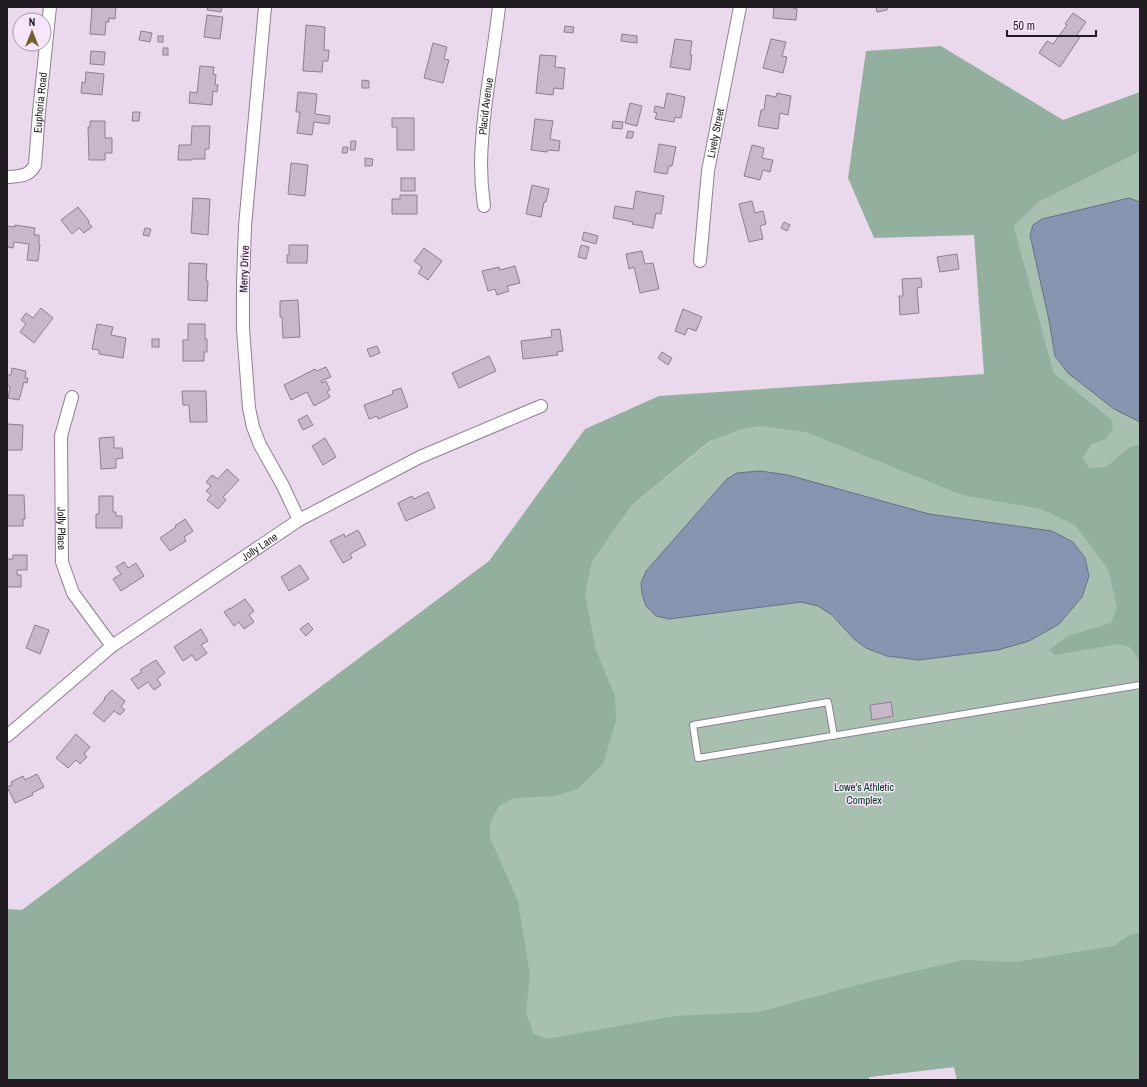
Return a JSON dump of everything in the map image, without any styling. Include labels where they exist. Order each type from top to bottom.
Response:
[{"type":"street","name":"Euphoria Road","points":[[7,177],[27,174],[35,165],[50,7]]},
{"type":"street","name":"Merry Drive","points":[[265,7],[245,226],[243,283],[244,337],[249,408],[253,427],[260,445],[283,486],[299,520]]},
{"type":"street","name":"Placid Avenue","points":[[484,206],[481,148],[499,7]]},
{"type":"street","name":"Lively Street","points":[[700,261],[708,171],[740,7]]},
{"type":"street","name":"Jolly Place","points":[[72,397],[61,436],[62,562],[73,593],[112,646]]},
{"type":"street","name":"Jolly Lane","points":[[7,736],[112,646],[299,520],[420,457],[542,406]]},
{"type":"lane","points":[[834,736],[828,702],[694,725],[698,758],[834,736],[1140,685]]},
{"type":"green space","points":[[941,46],[1063,120],[1140,92],[1140,152],[1039,202],[1014,226],[1054,373],[1111,419],[1113,428],[1106,439],[1091,445],[1083,458],[1090,468],[1107,466],[1129,447],[1140,444],[1140,661],[1130,647],[1118,644],[1055,655],[1049,650],[1068,636],[1111,623],[1117,607],[1108,569],[1075,525],[1041,509],[962,495],[806,432],[761,426],[741,429],[710,441],[631,506],[592,561],[585,594],[596,650],[615,696],[616,721],[603,764],[578,789],[555,796],[514,798],[499,806],[490,823],[490,838],[518,901],[530,975],[526,1012],[533,1033],[546,1039],[675,1016],[759,1012],[868,982],[963,960],[1015,962],[1114,946],[1131,934],[1140,933],[1140,1080],[957,1080],[954,1067],[869,1077],[869,1080],[7,1080],[7,909],[22,910],[489,561],[585,429],[659,396],[984,374],[974,235],[874,238],[848,178],[866,51]]},
{"type":"green space","points":[[1140,152],[1140,444],[1129,447],[1107,466],[1090,468],[1083,458],[1091,445],[1106,439],[1111,419],[1054,373],[1014,226],[1039,202]]},
{"type":"green space","name":"Lowe's Athletic Complex","points":[[750,409],[1070,505],[1140,598],[1140,1080],[957,1080],[954,1067],[869,1077],[869,1080],[508,1080],[476,784],[559,565]]},
{"type":"water","points":[[1129,198],[1140,202],[1140,422],[1114,409],[1068,373],[1055,356],[1049,320],[1030,235],[1033,225],[1042,219]]},
{"type":"water","points":[[760,471],[788,475],[929,514],[1052,531],[1073,542],[1085,558],[1089,576],[1082,597],[1059,624],[1029,641],[998,650],[919,660],[887,656],[866,648],[854,639],[832,615],[818,606],[801,602],[669,619],[656,616],[646,606],[642,594],[641,583],[646,571],[727,479],[737,473]]},
{"type":"building","points":[[92,7],[116,7],[115,19],[109,18],[109,22],[106,22],[105,35],[90,34]]},
{"type":"building","points":[[208,7],[222,7],[221,12],[207,10]]},
{"type":"building","points":[[774,7],[793,7],[797,9],[796,20],[773,18]]},
{"type":"building","points":[[876,7],[887,7],[887,10],[877,12]]},
{"type":"building","points":[[1073,13],[1086,22],[1077,35],[1080,37],[1060,67],[1039,53],[1047,41],[1053,44],[1067,25],[1065,24]]},
{"type":"building","points":[[207,15],[223,17],[220,39],[204,37]]},
{"type":"building","points":[[306,25],[325,27],[324,50],[329,50],[328,61],[323,61],[322,72],[303,71]]},
{"type":"building","points":[[565,26],[574,27],[573,33],[564,32]]},
{"type":"building","points":[[141,31],[152,33],[150,42],[139,40]]},
{"type":"building","points":[[622,34],[637,36],[637,43],[621,41]]},
{"type":"building","points":[[158,36],[163,36],[163,42],[158,42]]},
{"type":"building","points":[[675,39],[692,41],[690,70],[670,67]]},
{"type":"building","points":[[771,39],[786,42],[782,56],[787,57],[783,73],[763,68]]},
{"type":"building","points":[[433,43],[447,47],[444,59],[449,60],[443,83],[424,78]]},
{"type":"building","points":[[163,48],[168,48],[168,55],[163,55]]},
{"type":"building","points":[[91,51],[105,52],[104,65],[90,64]]},
{"type":"building","points":[[540,55],[556,56],[555,67],[565,68],[563,89],[554,88],[553,95],[536,93]]},
{"type":"building","points":[[200,66],[214,67],[213,74],[216,75],[215,85],[218,85],[217,92],[213,91],[212,105],[189,103],[190,92],[197,93]]},
{"type":"building","points":[[86,72],[104,74],[102,95],[81,93],[82,82],[85,83]]},
{"type":"building","points":[[362,80],[369,81],[369,88],[362,88]]},
{"type":"building","points":[[298,92],[317,94],[315,114],[330,116],[329,124],[314,122],[312,135],[297,133],[300,112],[296,112]]},
{"type":"building","points":[[667,93],[685,97],[681,118],[675,117],[674,122],[655,119],[657,113],[654,112],[655,106],[664,108]]},
{"type":"building","points":[[777,93],[791,96],[788,115],[780,113],[778,129],[758,126],[761,110],[764,110],[766,95],[776,97]]},
{"type":"building","points":[[630,103],[642,106],[637,126],[625,123]]},
{"type":"building","points":[[133,112],[140,112],[139,121],[132,121]]},
{"type":"building","points":[[392,118],[414,118],[414,150],[397,150],[397,127],[392,127]]},
{"type":"building","points":[[535,119],[553,121],[550,139],[560,141],[559,151],[547,150],[547,152],[531,150]]},
{"type":"building","points":[[90,121],[105,121],[105,138],[112,138],[112,153],[105,153],[105,160],[89,160],[88,127],[90,127]]},
{"type":"building","points":[[613,121],[623,122],[622,129],[612,128]]},
{"type":"building","points":[[192,126],[210,126],[209,149],[205,149],[205,159],[178,160],[179,145],[191,145]]},
{"type":"building","points":[[628,131],[634,132],[632,138],[626,138]]},
{"type":"building","points":[[351,141],[356,141],[355,150],[350,150]]},
{"type":"building","points":[[659,144],[676,147],[672,166],[669,166],[667,174],[654,172]]},
{"type":"building","points":[[752,145],[764,148],[762,158],[773,160],[770,172],[763,170],[760,180],[744,176]]},
{"type":"building","points":[[343,147],[348,147],[347,153],[342,153]]},
{"type":"building","points":[[365,158],[373,159],[372,166],[365,166]]},
{"type":"building","points":[[291,163],[308,165],[305,196],[288,194]]},
{"type":"building","points":[[401,178],[415,178],[415,191],[401,191]]},
{"type":"building","points":[[532,185],[549,189],[546,202],[544,202],[541,217],[526,214]]},
{"type":"building","points":[[636,191],[664,196],[661,214],[656,213],[653,228],[632,224],[633,222],[613,218],[615,206],[633,209]]},
{"type":"building","points":[[400,195],[417,195],[417,214],[392,214],[392,199],[400,199]]},
{"type":"building","points":[[193,198],[210,199],[208,235],[191,233]]},
{"type":"building","points":[[752,201],[755,213],[763,211],[766,224],[760,226],[763,239],[749,242],[739,204]]},
{"type":"building","points":[[78,207],[92,227],[84,233],[79,228],[72,234],[61,220]]},
{"type":"building","points":[[784,222],[790,225],[787,231],[781,228]]},
{"type":"building","points":[[15,225],[35,228],[34,235],[39,235],[40,244],[38,261],[27,260],[29,244],[14,242],[13,248],[7,247],[7,226],[15,227]]},
{"type":"building","points":[[145,228],[151,229],[149,236],[143,235]]},
{"type":"building","points":[[584,232],[598,236],[596,244],[582,240]]},
{"type":"building","points":[[289,245],[308,245],[307,263],[287,263]]},
{"type":"building","points":[[581,245],[589,247],[586,259],[578,257]]},
{"type":"building","points":[[424,248],[442,261],[428,280],[418,273],[422,267],[414,261]]},
{"type":"building","points":[[642,251],[645,264],[653,263],[659,289],[640,293],[634,267],[629,269],[626,254]]},
{"type":"building","points":[[957,254],[959,269],[940,272],[937,257]]},
{"type":"building","points":[[189,263],[207,264],[207,301],[188,300]]},
{"type":"building","points":[[515,266],[520,283],[507,286],[509,291],[497,295],[495,289],[488,291],[482,271],[499,267],[500,270]]},
{"type":"building","points":[[921,278],[922,287],[917,288],[919,313],[900,315],[899,296],[903,296],[902,279]]},
{"type":"building","points":[[298,300],[300,337],[283,338],[282,317],[280,317],[280,301]]},
{"type":"building","points":[[41,308],[53,318],[34,343],[20,332],[26,324],[21,320],[26,313],[33,318]]},
{"type":"building","points":[[683,309],[702,317],[696,331],[688,328],[685,335],[675,331]]},
{"type":"building","points":[[97,324],[113,327],[111,335],[126,338],[123,358],[99,354],[99,350],[92,349]]},
{"type":"building","points":[[188,324],[205,324],[207,352],[204,352],[204,361],[183,361],[183,340],[188,340]]},
{"type":"building","points":[[560,329],[563,351],[557,352],[558,355],[523,359],[521,341],[552,337],[551,330]]},
{"type":"building","points":[[152,339],[159,339],[159,347],[152,347]]},
{"type":"building","points":[[377,346],[380,353],[370,357],[367,349]]},
{"type":"building","points":[[662,352],[672,358],[668,365],[658,358]]},
{"type":"building","points":[[489,356],[496,371],[459,388],[452,373]]},
{"type":"building","points":[[326,367],[331,377],[321,381],[322,383],[326,381],[330,390],[327,392],[330,397],[314,406],[307,392],[291,400],[284,385],[315,369],[317,371]]},
{"type":"building","points":[[12,368],[26,371],[25,378],[28,378],[27,383],[24,382],[19,400],[8,398],[10,387],[7,385],[7,375],[11,375]]},
{"type":"building","points":[[401,388],[408,407],[378,419],[377,416],[369,419],[364,405],[393,394],[392,391]]},
{"type":"building","points":[[182,391],[206,391],[207,422],[190,422],[189,405],[183,405]]},
{"type":"building","points":[[307,415],[313,425],[303,430],[298,420]]},
{"type":"building","points":[[7,424],[23,425],[22,450],[7,450]]},
{"type":"building","points":[[114,437],[114,448],[122,448],[123,458],[116,459],[116,468],[101,469],[99,438]]},
{"type":"building","points":[[325,438],[336,457],[323,465],[312,446]]},
{"type":"building","points":[[227,469],[239,480],[223,497],[226,500],[218,509],[207,500],[211,495],[206,491],[211,486],[206,482],[212,475],[218,479]]},
{"type":"building","points":[[428,492],[435,508],[406,521],[398,503],[412,496],[414,499]]},
{"type":"building","points":[[7,495],[24,495],[25,519],[23,519],[23,526],[7,526]]},
{"type":"building","points":[[99,496],[113,496],[113,512],[116,512],[116,516],[122,516],[122,528],[96,528],[96,514],[99,514]]},
{"type":"building","points":[[185,519],[193,531],[184,537],[186,541],[170,551],[160,538]]},
{"type":"building","points":[[358,530],[366,545],[350,554],[352,558],[343,563],[330,541],[344,534],[345,537]]},
{"type":"building","points":[[13,555],[27,555],[27,570],[17,570],[17,575],[21,575],[21,587],[7,587],[7,559],[13,559]]},
{"type":"building","points":[[124,562],[128,568],[136,563],[144,576],[121,591],[113,579],[121,574],[116,567]]},
{"type":"building","points":[[300,565],[309,579],[289,591],[281,577]]},
{"type":"building","points":[[245,599],[254,611],[249,615],[254,622],[244,629],[239,622],[234,626],[224,612]]},
{"type":"building","points":[[308,623],[313,629],[306,636],[300,629]]},
{"type":"building","points":[[35,625],[49,630],[40,654],[26,648]]},
{"type":"building","points":[[201,629],[208,641],[201,645],[207,653],[196,661],[192,655],[183,661],[174,647]]},
{"type":"building","points":[[156,660],[165,673],[157,679],[161,685],[154,690],[148,682],[138,689],[131,679],[142,672],[140,670]]},
{"type":"building","points":[[112,690],[125,701],[121,707],[125,710],[120,715],[114,711],[104,722],[93,713]]},
{"type":"building","points":[[891,702],[893,716],[872,720],[870,705]]},
{"type":"building","points":[[76,734],[90,747],[84,754],[87,757],[80,764],[76,760],[68,768],[56,758]]},
{"type":"building","points":[[37,774],[44,787],[32,793],[33,795],[15,803],[7,787],[12,785],[11,782],[23,776],[25,780]]}]
